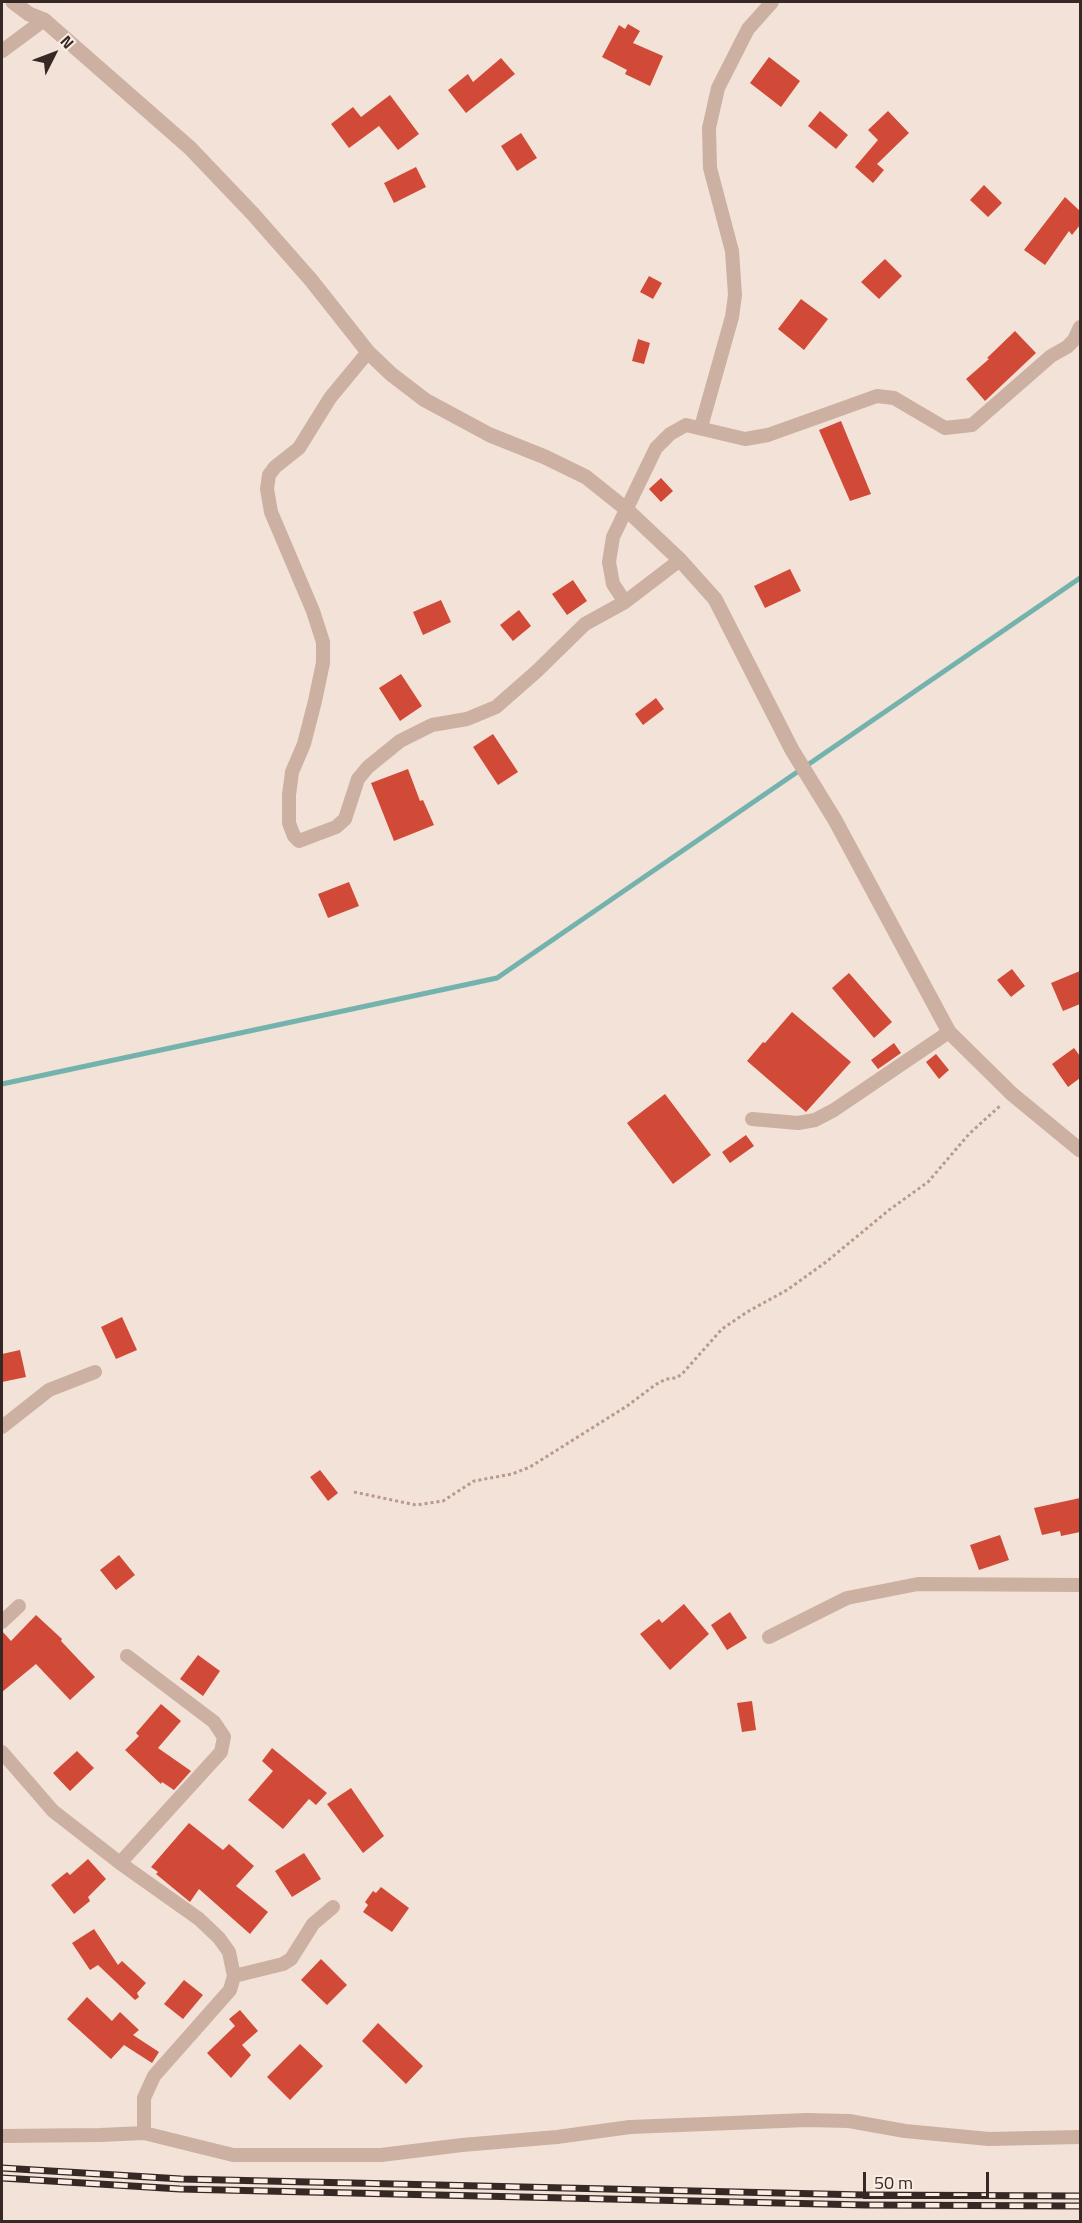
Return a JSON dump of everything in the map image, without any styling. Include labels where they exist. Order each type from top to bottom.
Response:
[{"type":"street","points":[[13,2],[29,14],[44,20],[190,147],[304,272],[368,352],[391,374],[425,400],[490,435],[545,457],[586,477],[626,509],[680,560],[715,599],[793,752],[835,820],[949,1032],[1012,1094],[1080,1150]]},
{"type":"street","points":[[701,427],[732,317],[735,295],[732,251],[710,168],[709,128],[718,88],[748,29],[772,2]]},
{"type":"street","points":[[2,51],[44,20]]},
{"type":"street","points":[[625,602],[613,584],[609,562],[613,537],[656,448],[670,434],[686,424],[745,439],[768,435],[877,396],[894,398],[945,428],[972,425],[1051,356],[1067,347],[1074,340],[1080,327]]},
{"type":"street","points":[[368,352],[330,398],[299,448],[269,476],[267,489],[272,512],[313,611],[323,642],[323,663],[315,701],[304,744],[292,772],[289,795],[289,823],[294,836],[299,841],[336,827],[345,819],[358,779],[368,767],[400,741],[432,725],[467,719],[496,707],[585,624],[625,602],[680,560]]},
{"type":"street","points":[[752,1119],[798,1123],[815,1120],[834,1110],[949,1032]]},
{"type":"street","points":[[2,1427],[49,1390],[94,1372]]},
{"type":"street","points":[[769,1637],[847,1598],[918,1584],[1080,1586]]},
{"type":"street","points":[[2,1622],[19,1606]]},
{"type":"street","points":[[120,1863],[221,1752],[224,1737],[214,1722],[127,1656]]},
{"type":"street","points":[[2,1752],[53,1811],[120,1863],[199,1919],[219,1938],[229,1953],[234,1976],[230,1990],[154,2076],[144,2098],[144,2133]]},
{"type":"street","points":[[234,1976],[283,1964],[291,1959],[313,1924],[333,1907]]},
{"type":"street","points":[[2,2136],[144,2133],[233,2155],[381,2155],[630,2127],[807,2120],[849,2121],[905,2131],[989,2139],[1080,2137]]},
{"type":"path","points":[[354,1492],[416,1505],[443,1501],[474,1481],[512,1474],[530,1467],[627,1406],[655,1385],[682,1374],[722,1329],[787,1290],[928,1182],[969,1134],[1012,1094]]},
{"type":"building","points":[[628,24],[640,31],[633,43],[663,56],[650,86],[625,74],[627,70],[602,57],[619,25],[625,29]]},
{"type":"building","points":[[769,57],[800,81],[781,107],[750,83]]},
{"type":"building","points":[[501,58],[515,74],[466,113],[448,90],[468,74],[473,82]]},
{"type":"building","points":[[390,95],[419,134],[398,150],[379,126],[349,148],[331,124],[353,107],[361,117]]},
{"type":"building","points":[[820,111],[848,135],[836,149],[808,126]]},
{"type":"building","points":[[888,111],[909,133],[877,164],[884,170],[873,183],[855,167],[878,140],[868,130]]},
{"type":"building","points":[[521,133],[537,158],[517,171],[501,146]]},
{"type":"building","points":[[416,167],[426,187],[394,203],[384,183]]},
{"type":"building","points":[[984,185],[1002,203],[988,217],[970,200]]},
{"type":"building","points":[[1065,197],[1080,211],[1080,225],[1072,235],[1069,231],[1045,265],[1024,250]]},
{"type":"building","points":[[885,259],[902,276],[879,299],[861,282]]},
{"type":"building","points":[[649,276],[662,283],[653,299],[640,292]]},
{"type":"building","points":[[801,299],[828,319],[804,350],[778,329]]},
{"type":"building","points":[[1015,331],[1036,353],[985,401],[966,379],[989,359],[987,358]]},
{"type":"building","points":[[638,339],[650,343],[644,364],[632,361]]},
{"type":"building","points":[[841,421],[871,494],[850,501],[819,430]]},
{"type":"building","points":[[661,478],[673,491],[661,502],[649,489]]},
{"type":"building","points":[[790,569],[801,591],[765,608],[754,586]]},
{"type":"building","points":[[573,580],[587,601],[567,615],[552,594]]},
{"type":"building","points":[[441,600],[451,622],[423,635],[413,612]]},
{"type":"building","points":[[519,610],[531,626],[513,641],[500,625]]},
{"type":"building","points":[[401,674],[422,706],[400,721],[379,688]]},
{"type":"building","points":[[656,698],[664,709],[643,725],[635,714]]},
{"type":"building","points":[[493,734],[518,772],[498,785],[473,747]]},
{"type":"building","points":[[408,769],[420,801],[423,800],[434,825],[394,841],[371,783]]},
{"type":"building","points":[[349,882],[359,906],[328,918],[318,894]]},
{"type":"building","points":[[1012,969],[1025,986],[1011,997],[997,980]]},
{"type":"building","points":[[1080,971],[1080,1004],[1063,1011],[1051,983]]},
{"type":"building","points":[[849,973],[892,1022],[874,1038],[832,988]]},
{"type":"building","points":[[792,1012],[851,1062],[806,1112],[747,1061]]},
{"type":"building","points":[[894,1043],[901,1053],[878,1069],[871,1060]]},
{"type":"building","points":[[1074,1048],[1080,1056],[1080,1078],[1068,1087],[1052,1064]]},
{"type":"building","points":[[936,1054],[949,1070],[939,1079],[926,1062]]},
{"type":"building","points":[[665,1094],[711,1155],[673,1184],[627,1123]]},
{"type":"building","points":[[746,1135],[754,1146],[730,1163],[722,1152]]},
{"type":"building","points":[[122,1317],[137,1350],[116,1359],[101,1327]]},
{"type":"building","points":[[20,1350],[26,1377],[2,1382],[2,1354]]},
{"type":"building","points":[[320,1470],[338,1493],[328,1501],[310,1477]]},
{"type":"building","points":[[1080,1498],[1080,1532],[1061,1536],[1060,1531],[1042,1535],[1034,1508]]},
{"type":"building","points":[[1000,1535],[1009,1560],[979,1570],[970,1545]]},
{"type":"building","points":[[119,1555],[135,1575],[116,1590],[100,1570]]},
{"type":"building","points":[[684,1604],[709,1634],[670,1670],[640,1634],[659,1619],[662,1623]]},
{"type":"building","points":[[730,1612],[747,1638],[727,1650],[711,1625]]},
{"type":"building","points":[[36,1615],[62,1639],[61,1641],[95,1677],[70,1700],[36,1664],[2,1692],[2,1631],[11,1641]]},
{"type":"building","points":[[198,1655],[220,1671],[203,1696],[180,1679]]},
{"type":"building","points":[[752,1701],[756,1730],[742,1732],[737,1703]]},
{"type":"building","points":[[161,1704],[181,1721],[158,1748],[191,1771],[174,1790],[162,1782],[161,1784],[125,1750],[139,1736],[136,1733]]},
{"type":"building","points":[[272,1748],[327,1793],[316,1805],[309,1799],[283,1829],[248,1800],[273,1771],[262,1761]]},
{"type":"building","points":[[77,1751],[94,1768],[70,1791],[53,1773]]},
{"type":"building","points":[[351,1788],[384,1836],[363,1853],[327,1804]]},
{"type":"building","points":[[189,1823],[223,1850],[229,1844],[254,1866],[236,1886],[268,1912],[250,1934],[199,1889],[190,1902],[156,1874],[158,1872],[151,1867]]},
{"type":"building","points":[[304,1853],[321,1879],[292,1897],[275,1871]]},
{"type":"building","points":[[88,1859],[106,1879],[88,1897],[90,1901],[74,1914],[51,1885],[67,1872],[70,1875]]},
{"type":"building","points":[[381,1887],[409,1908],[392,1932],[363,1912],[368,1905],[365,1902],[373,1891],[376,1893]]},
{"type":"building","points":[[94,1929],[118,1965],[122,1961],[146,1983],[137,1993],[139,1997],[135,2000],[98,1965],[90,1970],[72,1943]]},
{"type":"building","points":[[321,1959],[347,1985],[327,2005],[301,1980]]},
{"type":"building","points":[[184,1980],[203,1995],[183,2019],[164,2004]]},
{"type":"building","points":[[87,1997],[112,2021],[120,2012],[139,2030],[133,2035],[159,2052],[152,2063],[124,2045],[111,2059],[67,2019]]},
{"type":"building","points":[[240,2010],[258,2031],[242,2045],[251,2055],[231,2078],[207,2053],[235,2026],[229,2019]]},
{"type":"building","points":[[378,2023],[423,2066],[406,2084],[362,2041]]},
{"type":"building","points":[[300,2044],[323,2066],[290,2100],[267,2077]]},
{"type":"waterway","points":[[2,1084],[497,978],[1080,578]]},
{"type":"railway","points":[[2,2168],[181,2179],[865,2195],[1080,2196]]},
{"type":"railway","points":[[2,2178],[180,2189],[865,2205],[1080,2206]]}]
